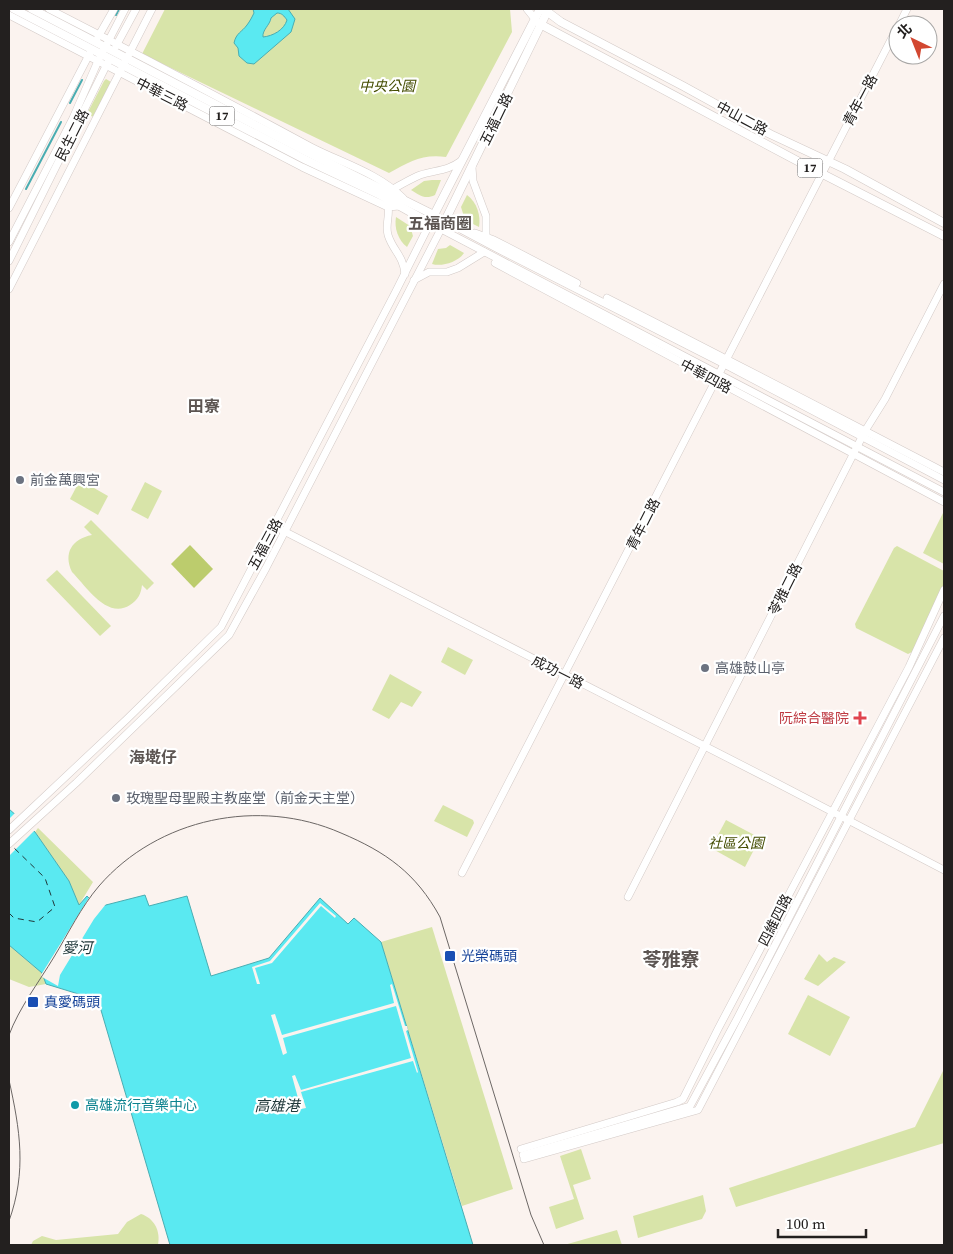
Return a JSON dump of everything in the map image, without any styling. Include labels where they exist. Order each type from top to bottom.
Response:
[{"type":"main road","name":"中華三路","points":[[14,9],[112,55],[120,69],[380,195],[440,229]]},
{"type":"main road","name":"中華三路","points":[[32,9],[93,46]]},
{"type":"main road","name":"五福二路","points":[[434,214],[535,19],[545,10]]},
{"type":"main road","name":"五福二路","points":[[440,229],[542,26],[545,10]]},
{"type":"main road","name":"中山二路","points":[[545,10],[562,22],[770,134],[828,161],[944,223]]},
{"type":"main road","name":"17","points":[[535,19],[542,26]]},
{"type":"main road","name":"中山二路","points":[[542,26],[822,174],[944,236]]},
{"type":"main road","name":"中華三路","points":[[112,55],[128,54],[434,214]]},
{"type":"street","name":"中華三路","points":[[49,9],[93,46]]},
{"type":"street","points":[[9,208],[114,9]]},
{"type":"street","name":"民生二路","points":[[9,242],[73,118],[103,50],[125,9]]},
{"type":"street","name":"民生二路","points":[[9,261],[136,9]]},
{"type":"street","points":[[9,289],[152,9]]},
{"type":"street","points":[[527,9],[535,19]]},
{"type":"street","name":"中華三路","points":[[9,15],[93,46],[112,55]]},
{"type":"street","name":"青年一路","points":[[822,174],[888,45]]},
{"type":"street","name":"中華三路","points":[[120,69],[302,167],[388,207]]},
{"type":"street","points":[[390,190],[418,176],[444,170],[463,160]]},
{"type":"street","points":[[472,166],[473,181],[486,216],[486,236]]},
{"type":"street","name":"青年二路","points":[[462,873],[822,174]]},
{"type":"street","points":[[398,206],[388,207],[388,233],[392,244],[401,257],[405,275]]},
{"type":"street","name":"中華四路","points":[[434,214],[496,248],[726,361]]},
{"type":"street","name":"五福三路","points":[[9,830],[134,713],[221,627],[405,275],[434,214]]},
{"type":"street","name":"中華四路","points":[[440,229],[471,245],[481,253],[717,377],[857,446],[944,492]]},
{"type":"street","name":"五福三路","points":[[9,844],[76,783],[229,635],[361,385],[440,229]]},
{"type":"street","name":"中華四路","points":[[468,232],[486,236],[726,361],[863,434],[944,480]]},
{"type":"street","points":[[413,280],[429,272],[447,272],[458,268],[481,253]]},
{"type":"street","name":"苓雅二路","points":[[628,897],[863,434],[885,399],[944,284]]},
{"type":"street","name":"中華四路","points":[[717,377],[853,454],[944,502]]},
{"type":"street","name":"中華四路","points":[[863,434],[944,472]]},
{"type":"street","name":"成功一路","points":[[274,526],[841,817]]},
{"type":"street","name":"四維四路","points":[[522,1154],[683,1099],[909,667],[944,590]]},
{"type":"street","name":"四維四路","points":[[522,1154],[690,1106],[944,616]]},
{"type":"street","name":"四維四路","points":[[522,1154],[698,1110],[944,638]]},
{"type":"street","points":[[841,817],[944,870]]},
{"type":"green space","name":"中央公園","points":[[165,9],[510,9],[512,32],[446,157],[423,158],[410,162],[389,173],[142,54]]},
{"type":"green space","points":[[106,79],[111,84],[94,117],[88,115],[88,112]]},
{"type":"green space","points":[[441,180],[435,195],[425,197],[411,190],[424,181]]},
{"type":"green space","points":[[467,195],[478,210],[479,227],[465,220],[461,207]]},
{"type":"green space","points":[[396,217],[410,226],[413,236],[407,247],[397,234]]},
{"type":"green space","points":[[450,245],[464,253],[458,259],[449,263],[432,264],[438,249],[446,248]]},
{"type":"green space","points":[[80,480],[108,496],[98,515],[70,499]]},
{"type":"green space","points":[[145,482],[162,491],[148,519],[131,510]]},
{"type":"green space","points":[[944,511],[944,564],[923,553]]},
{"type":"green space","points":[[91,520],[154,583],[147,590],[142,585],[137,599],[130,605],[113,608],[105,605],[90,593],[72,572],[69,565],[69,553],[75,543],[92,535],[84,527]]},
{"type":"green space","points":[[190,545],[213,569],[194,588],[171,564]]},
{"type":"green space","points":[[897,546],[944,571],[944,588],[912,652],[908,654],[856,628],[855,624],[894,548]]},
{"type":"green space","points":[[57,570],[111,626],[100,636],[46,580]]},
{"type":"green space","points":[[448,647],[473,660],[465,675],[441,662]]},
{"type":"green space","points":[[390,674],[422,692],[412,707],[401,702],[389,719],[372,710]]},
{"type":"green space","points":[[443,805],[473,820],[474,823],[467,837],[434,821]]},
{"type":"green space","name":"社區公園","points":[[726,820],[760,838],[745,867],[711,848]]},
{"type":"green space","points":[[38,828],[93,882],[79,905],[69,881],[35,832]]},
{"type":"green space","points":[[432,927],[513,1189],[462,1206],[381,942]]},
{"type":"green space","points":[[9,945],[42,973],[46,984],[29,987],[9,979]]},
{"type":"green space","points":[[819,954],[827,962],[834,957],[846,962],[818,986],[804,979]]},
{"type":"green space","points":[[808,995],[850,1017],[830,1056],[788,1034]]},
{"type":"green space","points":[[944,1069],[944,1143],[736,1207],[729,1188],[915,1127]]},
{"type":"green space","points":[[581,1149],[591,1179],[573,1185],[584,1219],[556,1229],[549,1207],[574,1199],[560,1156]]},
{"type":"green space","points":[[703,1195],[706,1211],[702,1219],[638,1238],[633,1216]]},
{"type":"green space","points":[[141,1214],[150,1219],[156,1226],[159,1240],[158,1245],[31,1245],[33,1241],[42,1236],[56,1240],[118,1234],[127,1222]]},
{"type":"green space","points":[[617,1230],[622,1245],[564,1245]]},
{"type":"water","points":[[253,9],[288,9],[295,19],[291,32],[254,64],[247,63],[239,56],[238,48],[234,43],[236,37],[247,25],[254,13]],"holes":[[[279,13],[287,20],[286,24],[278,32],[263,37],[271,18]]]},
{"type":"water","name":"高雄港","points":[[9,809],[35,832],[69,881],[79,905],[87,896],[98,907],[145,895],[149,906],[187,896],[211,976],[269,958],[320,898],[348,924],[354,918],[381,942],[473,1245],[170,1245],[98,1000],[46,984],[42,973],[9,945]]},
{"type":"pier","points":[[16,812],[35,830],[9,856],[9,819]]},
{"type":"pier","points":[[90,896],[99,904],[106,904],[94,919],[60,975],[58,986],[41,975]]},
{"type":"pier","points":[[320,903],[336,916],[335,918],[321,906],[272,963],[255,968],[260,984],[257,984],[252,967],[270,961]]},
{"type":"pier","points":[[392,984],[405,1026],[407,1026],[408,1030],[406,1031],[418,1072],[413,1061],[301,1092],[306,1108],[301,1109],[292,1076],[295,1075],[301,1090],[411,1058],[396,1006],[283,1038],[287,1053],[283,1055],[271,1015],[275,1014],[282,1035],[394,1003],[390,985]]},
{"type":"waterway","points":[[116,15],[119,9]]},
{"type":"waterway","points":[[70,103],[82,80]]},
{"type":"waterway","points":[[26,189],[61,122]]},
{"type":"ferry route","points":[[9,913],[14,918],[37,922],[55,907],[45,878],[11,845]]},
{"type":"tram line","points":[[9,1035],[24,1005],[92,894],[123,863],[150,844],[180,830],[211,820],[244,816],[277,817],[309,822],[341,833],[386,856],[410,876],[421,888],[440,917],[531,1215],[544,1245]]},
{"type":"tram line","points":[[9,1080],[19,1133],[20,1150],[18,1185],[9,1221]]},
{"type":"place","name":"前金萬興宮","points":[[20,480]]},
{"type":"place","name":"高雄鼓山亭","points":[[705,668]]},
{"type":"place","name":"阮綜合醫院","points":[[860,718]]},
{"type":"place","name":"玫瑰聖母聖殿主教座堂（前金天主堂）","points":[[116,798]]},
{"type":"place","name":"光榮碼頭","points":[[450,956]]},
{"type":"place","name":"真愛碼頭","points":[[33,1002]]},
{"type":"place","name":"高雄流行音樂中心","points":[[75,1105]]},
{"type":"district","name":"五福商圈","points":[[440,223]]},
{"type":"district","name":"田寮","points":[[204,406]]},
{"type":"district","name":"海墘仔","points":[[153,757]]},
{"type":"district","name":"苓雅寮","points":[[671,959]]},
{"type":"water label","name":"愛河","points":[[77,948]]}]
